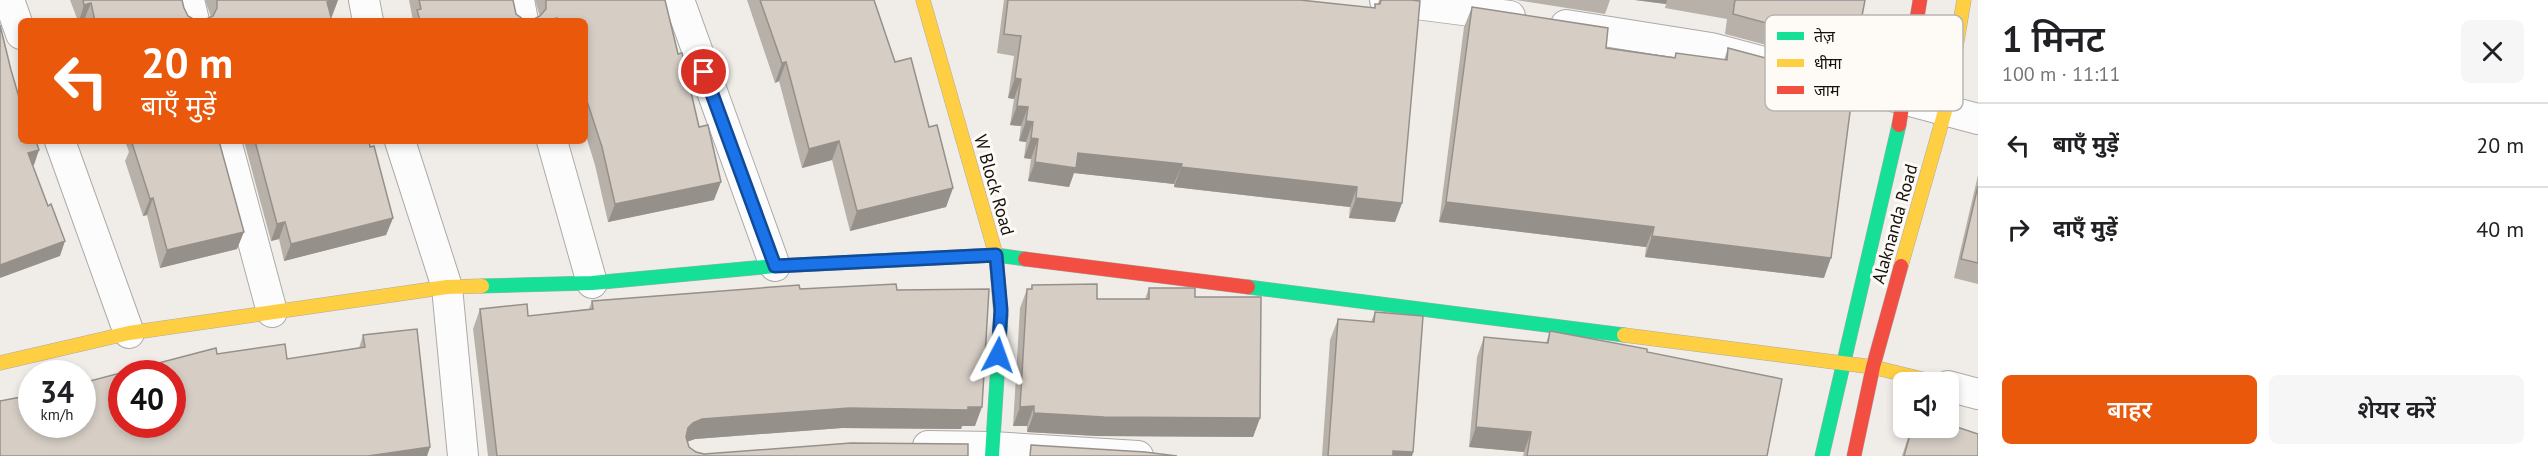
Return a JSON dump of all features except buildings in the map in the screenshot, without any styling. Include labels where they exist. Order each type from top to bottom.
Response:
[{"type":"street","points":[[9,0],[18,26]]},
{"type":"street","points":[[189,0],[193,18]]},
{"type":"street","points":[[364,0],[367,18]]},
{"type":"street","points":[[519,0],[522,18]]},
{"type":"street","points":[[679,0],[775,266]]},
{"type":"street","name":"W Block Road","points":[[923,0],[996,255],[1001,310],[992,451]]},
{"type":"street","points":[[1385,0],[1484,12],[1711,48],[1765,63]]},
{"type":"street","points":[[1918,15],[1920,0]]},
{"type":"street","name":"Alaknanda Road","points":[[1961,15],[1964,0]]},
{"type":"street","points":[[1822,456],[1902,111]]},
{"type":"street","points":[[1945,111],[1978,119]]},
{"type":"street","name":"Alaknanda Road","points":[[1854,456],[1873,367],[1945,111]]},
{"type":"street","points":[[61,144],[129,333]]},
{"type":"street","points":[[227,144],[272,312]]},
{"type":"street","points":[[401,144],[447,288],[463,456]]},
{"type":"street","points":[[553,144],[592,283]]},
{"type":"street","points":[[0,363],[129,333],[447,288],[592,283],[775,266],[996,255],[1845,363],[1893,372]]},
{"type":"street","points":[[1959,389],[1978,394]]},
{"type":"street","points":[[900,446],[1138,456]]},
{"type":"traffic: fast","points":[[1822,456],[1899,125]]},
{"type":"traffic: fast","points":[[482,286],[592,283],[775,266],[996,255],[1025,259]]},
{"type":"traffic: fast","points":[[1248,287],[1624,335]]},
{"type":"traffic: fast","points":[[992,456],[1001,316]]},
{"type":"traffic: slow","points":[[923,0],[996,255],[1001,316]]},
{"type":"traffic: slow","points":[[1961,15],[1964,0]]},
{"type":"traffic: slow","points":[[1901,266],[1945,111]]},
{"type":"traffic: slow","points":[[0,363],[129,333],[447,287],[482,286]]},
{"type":"traffic: slow","points":[[1624,335],[1873,367],[1893,372]]},
{"type":"traffic: jam","points":[[1917,15],[1920,0]]},
{"type":"traffic: jam","points":[[1899,125],[1901,111]]},
{"type":"traffic: jam","points":[[1025,259],[1248,287]]},
{"type":"traffic: jam","points":[[1854,456],[1873,367],[1901,266]]},
{"type":"route","points":[[704,72],[775,266],[996,255],[1001,310],[998,355]]}]
